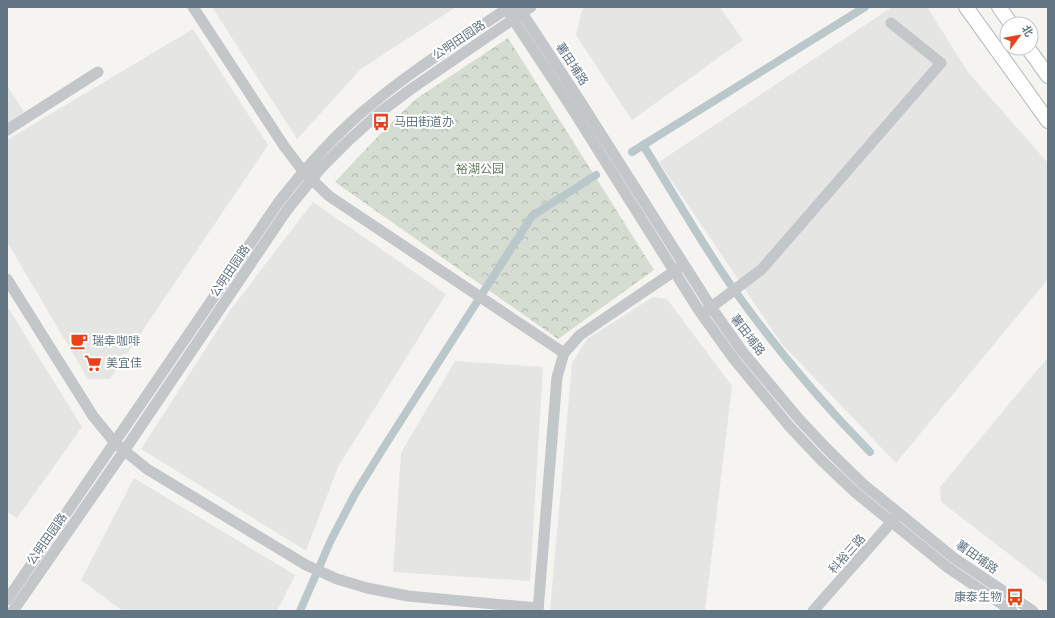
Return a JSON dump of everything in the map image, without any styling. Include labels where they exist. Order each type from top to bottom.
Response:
[{"type":"main road","points":[[966,7],[1048,121]]},
{"type":"main road","points":[[999,7],[1005,16]]},
{"type":"main road","points":[[1034,56],[1048,76]]},
{"type":"street","points":[[193,7],[284,146],[303,171],[329,196],[564,353]]},
{"type":"street","name":"公明田园路","points":[[7,600],[278,203],[303,171],[340,133],[372,104],[404,79],[506,8]]},
{"type":"street","name":"薯田埔路","points":[[506,8],[575,114],[701,314],[733,358],[789,426],[820,460],[892,523],[947,567],[1012,611]]},
{"type":"street","name":"公明田园路","points":[[13,611],[124,451],[287,210],[312,179],[348,141],[379,113],[411,88],[513,20],[524,9]]},
{"type":"street","name":"薯田埔路","points":[[524,9],[580,101],[711,307],[742,351],[798,418],[863,484],[899,514],[954,558],[1033,611]]},
{"type":"street","points":[[701,314],[761,270],[941,63],[891,22]]},
{"type":"street","points":[[7,130],[98,72]]},
{"type":"street","points":[[7,279],[93,416],[115,443],[147,469],[306,565],[337,579],[367,588],[408,596],[538,610],[557,377],[564,353],[580,335],[684,265]]},
{"type":"street","name":"科裕三路","points":[[813,611],[899,514]]},
{"type":"shaded area","points":[[212,7],[456,7],[361,69],[297,139]]},
{"type":"shaded area","points":[[587,7],[720,7],[743,40],[632,120],[576,35],[582,10]]},
{"type":"shaded area","points":[[892,7],[927,7],[968,72],[1048,163],[1048,279],[896,463],[781,343],[659,162]]},
{"type":"shaded area","points":[[193,29],[268,145],[110,379],[88,379],[7,242],[7,140]]},
{"type":"shaded area","points":[[7,85],[24,112],[7,123]]},
{"type":"shaded area","points":[[313,202],[446,294],[338,467],[306,551],[141,449],[231,309]]},
{"type":"shaded area","points":[[653,297],[667,299],[732,386],[705,611],[550,611],[572,363],[587,339]]},
{"type":"shaded area","points":[[7,306],[82,427],[17,518],[7,512]]},
{"type":"shaded area","points":[[1048,357],[1048,584],[941,502],[940,487]]},
{"type":"shaded area","points":[[455,361],[543,367],[530,581],[393,572],[401,453]]},
{"type":"shaded area","points":[[134,478],[295,575],[277,611],[123,611],[81,580]]},
{"type":"green space","name":"裕湖公园","points":[[508,38],[654,270],[558,339],[335,182],[382,132],[416,99]]},
{"type":"waterway","points":[[632,152],[865,7]]},
{"type":"waterway","points":[[643,145],[707,250],[762,328],[797,371],[870,452]]},
{"type":"waterway","points":[[300,611],[331,540],[355,494],[532,216],[596,175]]},
{"type":"place","name":"马田街道办","points":[[381,122]]},
{"type":"place","name":"瑞幸咖啡","points":[[79,341]]},
{"type":"place","name":"美宜佳","points":[[93,363]]},
{"type":"place","name":"康泰生物","points":[[1015,597]]}]
